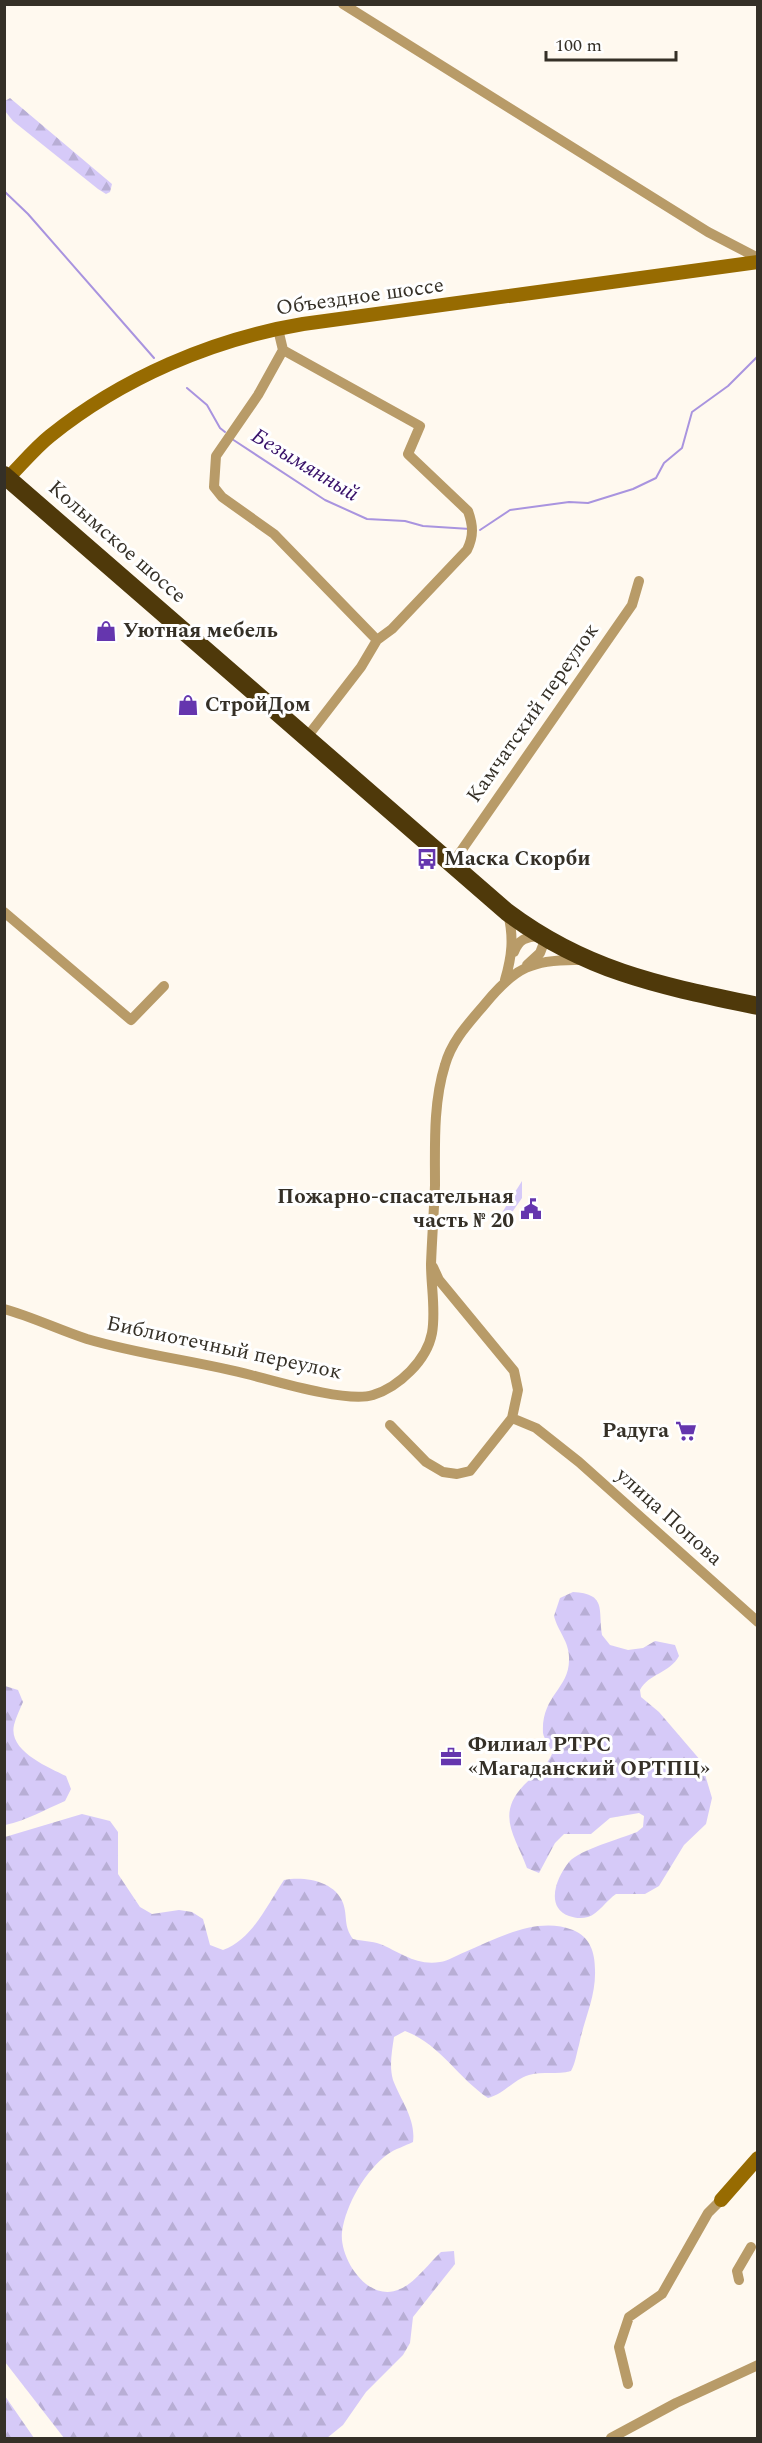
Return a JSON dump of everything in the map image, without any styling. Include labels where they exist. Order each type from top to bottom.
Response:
[{"type":"highway","name":"Колымское шоссе","points":[[6,479],[507,912],[542,938],[585,960],[646,981],[758,1006]]},
{"type":"street","points":[[343,4],[708,232],[758,260]]},
{"type":"street","name":"Объездное шоссе","points":[[6,479],[49,436],[122,387],[200,351],[278,329],[758,260]]},
{"type":"street","points":[[278,329],[283,350],[258,395],[216,456],[214,487],[222,496],[274,534],[377,640]]},
{"type":"street","points":[[283,350],[420,426],[408,454],[468,511],[472,521],[471,542],[461,557],[392,629],[377,640],[361,668],[307,737]]},
{"type":"street","name":"Камчатский переулок","points":[[452,864],[632,605],[639,581]]},
{"type":"street","points":[[4,912],[130,1020],[164,986]]},
{"type":"street","name":"Библиотечный переулок","points":[[505,980],[512,958],[513,933],[507,912]]},
{"type":"street","points":[[512,958],[517,944],[527,937],[542,938],[540,953],[522,969]]},
{"type":"street","name":"Библиотечный переулок","points":[[4,1309],[86,1338],[143,1353],[248,1374],[294,1387],[372,1396],[389,1387],[413,1369],[426,1350],[432,1335],[431,1265],[436,1138],[444,1066],[460,1033],[505,980],[522,969],[549,959],[585,960]]},
{"type":"street","points":[[390,1425],[426,1462],[443,1472],[457,1474],[470,1471],[512,1418],[518,1390],[514,1371],[439,1280],[431,1265]]},
{"type":"street","name":"улица Попова","points":[[512,1418],[537,1428],[579,1462],[758,1622]]},
{"type":"street","points":[[628,2384],[619,2347],[629,2318],[662,2294],[708,2213],[758,2158]]},
{"type":"street","points":[[739,2280],[737,2271],[751,2247]]},
{"type":"street","points":[[610,2439],[676,2403],[758,2365]]},
{"type":"green space","points":[[10,98],[112,184],[110,192],[106,194],[98,189],[13,121],[5,111],[5,101]]},
{"type":"green space","points":[[522,1181],[522,1198],[501,1228],[498,1219]]},
{"type":"green space","points":[[573,1592],[591,1596],[599,1604],[602,1635],[610,1645],[628,1650],[643,1648],[655,1641],[675,1645],[679,1656],[670,1666],[648,1680],[640,1690],[641,1697],[659,1712],[701,1761],[712,1798],[706,1824],[684,1845],[659,1886],[645,1894],[616,1894],[595,1913],[580,1918],[569,1916],[557,1906],[555,1892],[564,1869],[569,1862],[582,1853],[637,1832],[643,1827],[644,1816],[639,1813],[610,1818],[591,1834],[564,1834],[555,1843],[539,1873],[527,1868],[510,1826],[509,1816],[515,1796],[543,1768],[552,1754],[543,1733],[544,1720],[550,1701],[565,1678],[569,1660],[566,1642],[554,1616],[560,1598]]},
{"type":"green space","points":[[5,1686],[18,1690],[23,1702],[14,1725],[17,1743],[31,1757],[66,1776],[71,1789],[65,1801],[29,1818],[5,1825]]},
{"type":"green space","points":[[82,1814],[110,1821],[118,1832],[118,1874],[140,1907],[152,1914],[179,1910],[192,1912],[203,1919],[210,1945],[223,1950],[251,1930],[284,1880],[301,1879],[326,1885],[339,1896],[353,1939],[374,1942],[408,1958],[423,1962],[443,1961],[518,1930],[546,1926],[559,1926],[579,1933],[593,1951],[594,1989],[571,2071],[529,2075],[488,2098],[429,2044],[405,2031],[394,2037],[391,2058],[392,2075],[410,2118],[413,2142],[391,2152],[364,2179],[352,2199],[344,2221],[342,2243],[345,2254],[358,2276],[367,2285],[377,2290],[388,2292],[406,2286],[441,2252],[454,2251],[455,2264],[413,2317],[410,2343],[403,2355],[366,2392],[343,2425],[327,2438],[64,2438],[5,2362],[5,1837]]},
{"type":"green space","points":[[5,2396],[34,2438],[5,2438]]},
{"type":"waterway","name":"Безымянный","points":[[4,191],[28,214],[154,358]]},
{"type":"waterway","name":"Безымянный","points":[[480,530],[510,510],[569,502],[588,503],[633,489],[656,478],[664,463],[682,448],[692,412],[728,386],[758,356]]},
{"type":"waterway","name":"Безымянный","points":[[187,388],[207,405],[220,428],[225,432]]},
{"type":"waterway","name":"Безымянный","points":[[232,439],[325,500],[367,519],[470,529]]},
{"type":"place","name":"Уютная мебель","points":[[106,631]]},
{"type":"place","name":"СтройДом","points":[[188,705]]},
{"type":"place","name":"Маска Скорби","points":[[427,859]]},
{"type":"place","name":"Пожарно-спасательная часть № 20","points":[[531,1209]]},
{"type":"place","name":"Радуга","points":[[686,1431]]},
{"type":"place","name":"Филиал РТРС «Магаданский ОРТПЦ»","points":[[451,1757]]}]
